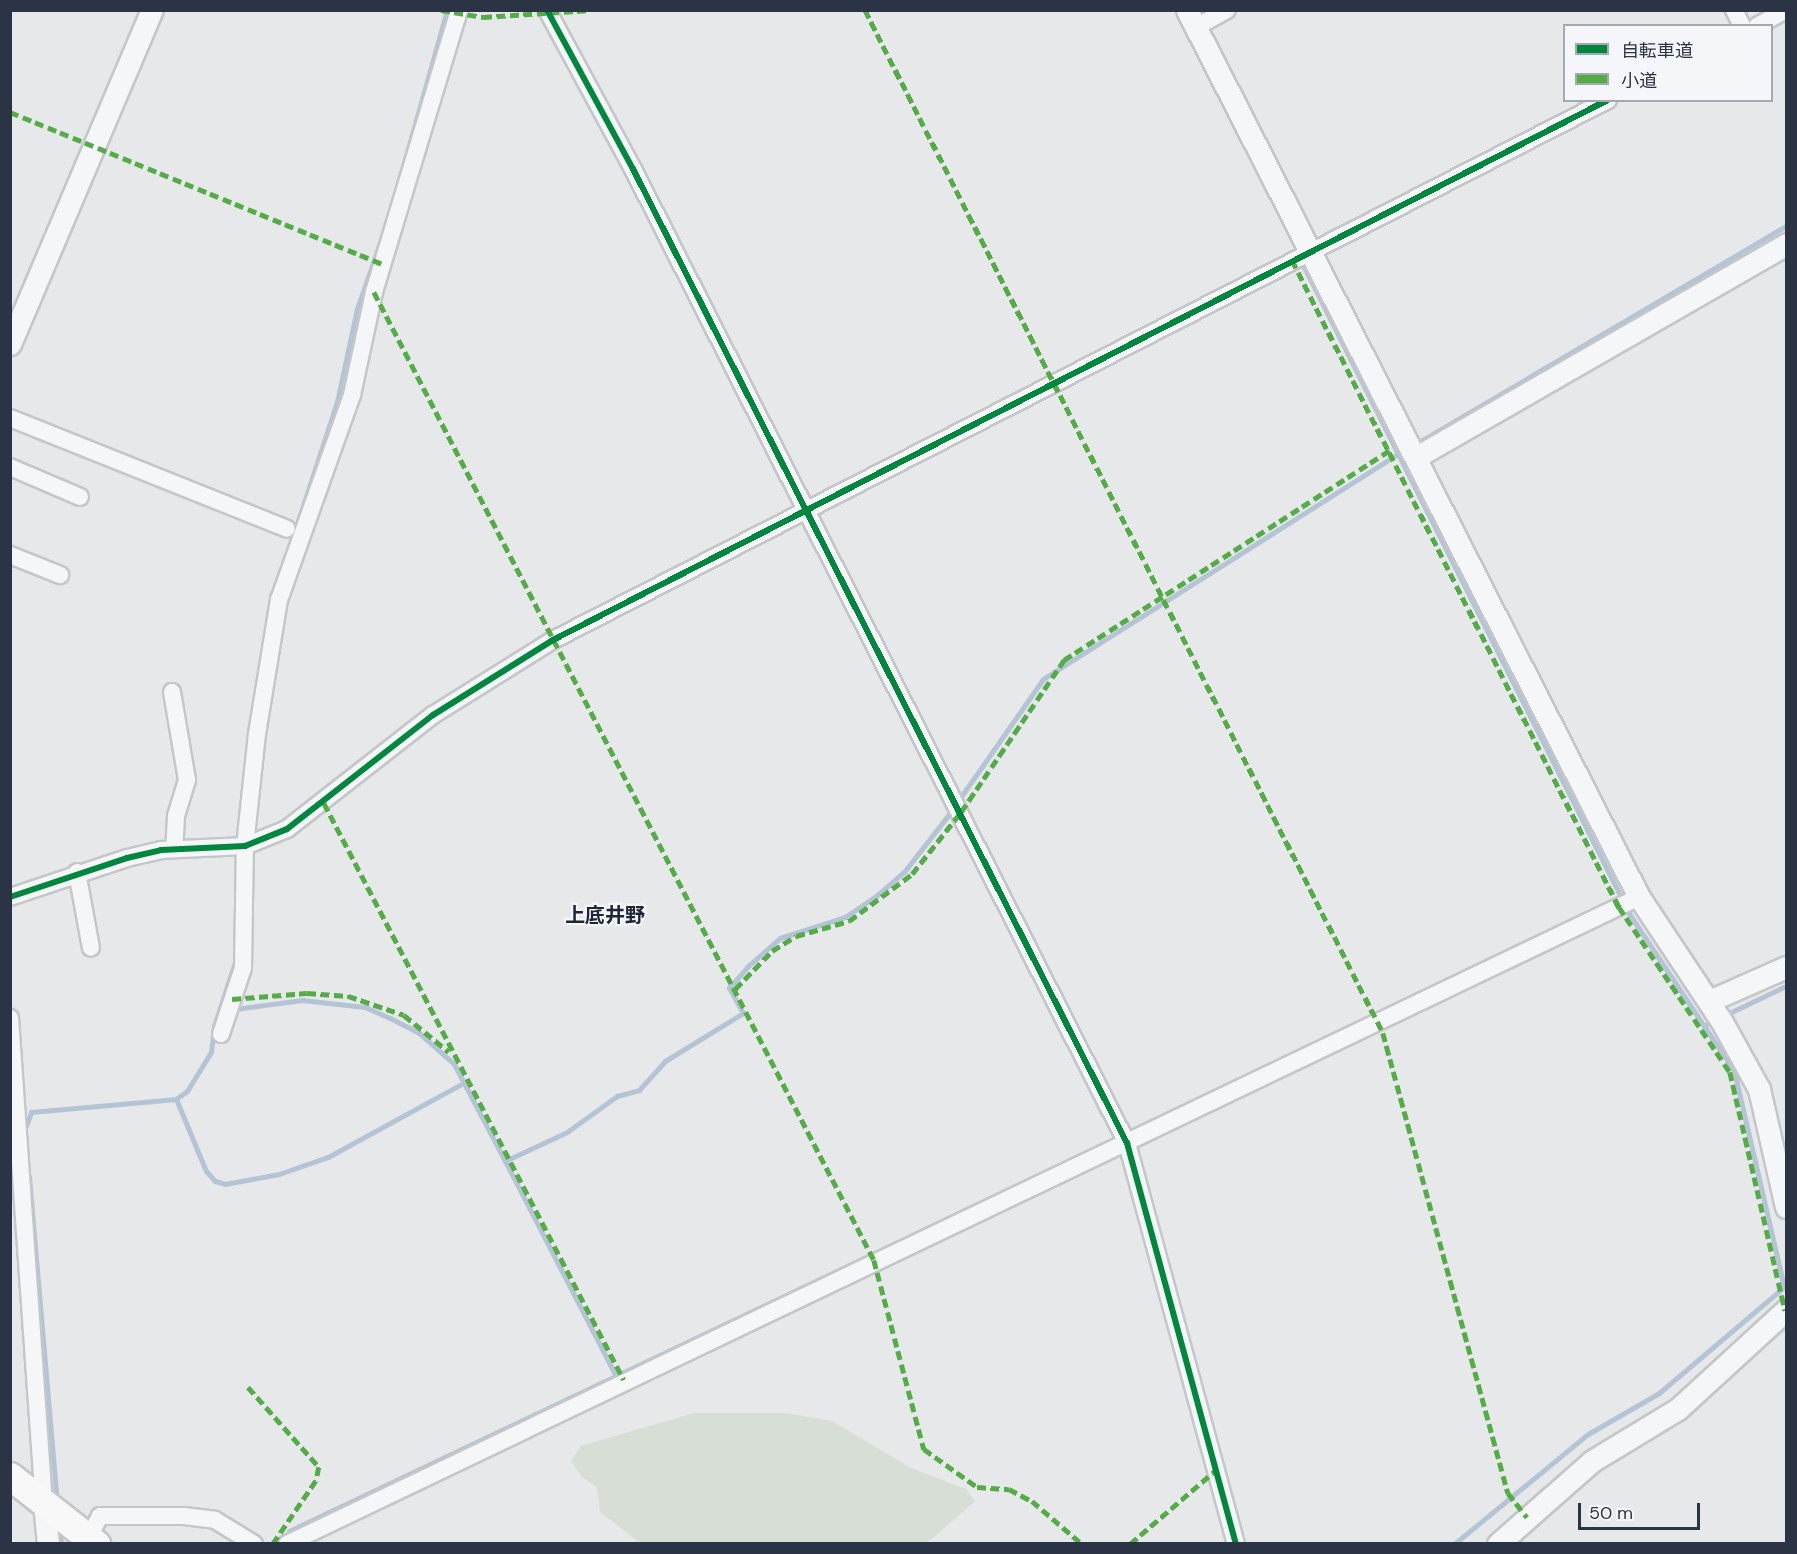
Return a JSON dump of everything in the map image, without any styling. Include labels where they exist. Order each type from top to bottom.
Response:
[{"type":"main road","points":[[10,1476],[92,1541]]},
{"type":"street","points":[[10,344],[152,10]]},
{"type":"street","points":[[221,1034],[243,968],[245,846],[257,734],[279,600],[352,395],[374,292],[459,10]]},
{"type":"street","points":[[547,10],[633,169],[1127,1143],[1236,1544]]},
{"type":"street","points":[[1227,10],[1191,19],[1418,456],[1639,897],[1709,1001],[1759,1089],[1786,1207]]},
{"type":"street","points":[[1734,10],[1741,24]]},
{"type":"street","points":[[1761,24],[1786,10]]},
{"type":"street","points":[[10,897],[77,872],[174,849],[245,846],[287,829],[433,714],[554,640],[1311,250],[1604,102]]},
{"type":"street","points":[[1418,456],[1786,244]]},
{"type":"street","points":[[10,418],[287,529]]},
{"type":"street","points":[[10,467],[80,497]]},
{"type":"street","points":[[10,555],[60,575]]},
{"type":"street","points":[[172,692],[187,780],[176,816],[174,849]]},
{"type":"street","points":[[77,872],[91,948]]},
{"type":"street","points":[[287,1544],[1639,897]]},
{"type":"street","points":[[1709,1001],[1786,967]]},
{"type":"street","points":[[10,1018],[48,1544]]},
{"type":"street","points":[[1498,1544],[1592,1461],[1678,1409],[1786,1310]]},
{"type":"street","points":[[92,1541],[100,1516],[184,1516],[215,1520],[254,1544]]},
{"type":"shaded area","points":[[694,1413],[785,1413],[832,1421],[911,1468],[966,1489],[975,1501],[927,1543],[640,1543],[600,1512],[597,1487],[581,1476],[571,1461],[581,1446]]},
{"type":"waterway","points":[[397,188],[447,10]]},
{"type":"waterway","points":[[1414,445],[1786,226]]},
{"type":"waterway","points":[[298,521],[337,402],[357,309],[383,234]]},
{"type":"waterway","points":[[1302,263],[1630,915],[1704,1026]]},
{"type":"waterway","points":[[958,801],[1043,679],[1406,449]]},
{"type":"waterway","points":[[220,1011],[302,1000],[365,1007],[419,1033],[454,1064],[505,1161],[567,1132],[617,1096],[639,1090],[665,1061],[743,1013],[729,988],[747,967],[780,938],[845,917],[875,897],[904,872],[953,809]]},
{"type":"waterway","points":[[26,1126],[31,1112],[176,1099],[187,1091],[211,1052],[214,1026],[236,959]]},
{"type":"waterway","points":[[1723,1016],[1786,986]]},
{"type":"waterway","points":[[1454,1544],[1588,1434],[1659,1393],[1784,1287],[1734,1070],[1704,1026],[1714,1020]]},
{"type":"waterway","points":[[176,1099],[206,1171],[215,1181],[225,1184],[279,1174],[328,1157],[465,1082]]},
{"type":"waterway","points":[[289,1531],[1119,1137]]},
{"type":"waterway","points":[[505,1161],[616,1376]]},
{"type":"waterway","points":[[29,1177],[57,1502]]},
{"type":"waterway","points":[[59,1526],[61,1544]]},
{"type":"marked path","points":[[441,10],[483,17],[591,10]]},
{"type":"marked path","points":[[865,10],[1383,1033],[1508,1493],[1527,1517]]},
{"type":"marked path","points":[[10,112],[382,264]]},
{"type":"marked path","points":[[1292,260],[1619,907],[1730,1072],[1785,1311]]},
{"type":"marked path","points":[[374,292],[874,1260],[924,1449],[977,1487],[1009,1489],[1032,1501],[1082,1544]]},
{"type":"marked path","points":[[735,989],[772,951],[796,936],[849,921],[912,874],[961,812],[1064,660],[1390,450]]},
{"type":"marked path","points":[[324,803],[624,1380]]},
{"type":"marked path","points":[[232,999],[307,993],[348,996],[404,1015],[449,1052]]},
{"type":"marked path","points":[[248,1387],[319,1467],[316,1481],[273,1544]]},
{"type":"marked path","points":[[1130,1544],[1217,1469]]},
{"type":"cycle path","points":[[547,10],[633,169],[1127,1143],[1236,1544]]},
{"type":"cycle path","points":[[10,897],[127,858],[161,850],[245,846],[287,829],[433,715],[553,640],[1604,102]]},
{"type":"district","name":"上底井野","points":[[605,915]]}]
